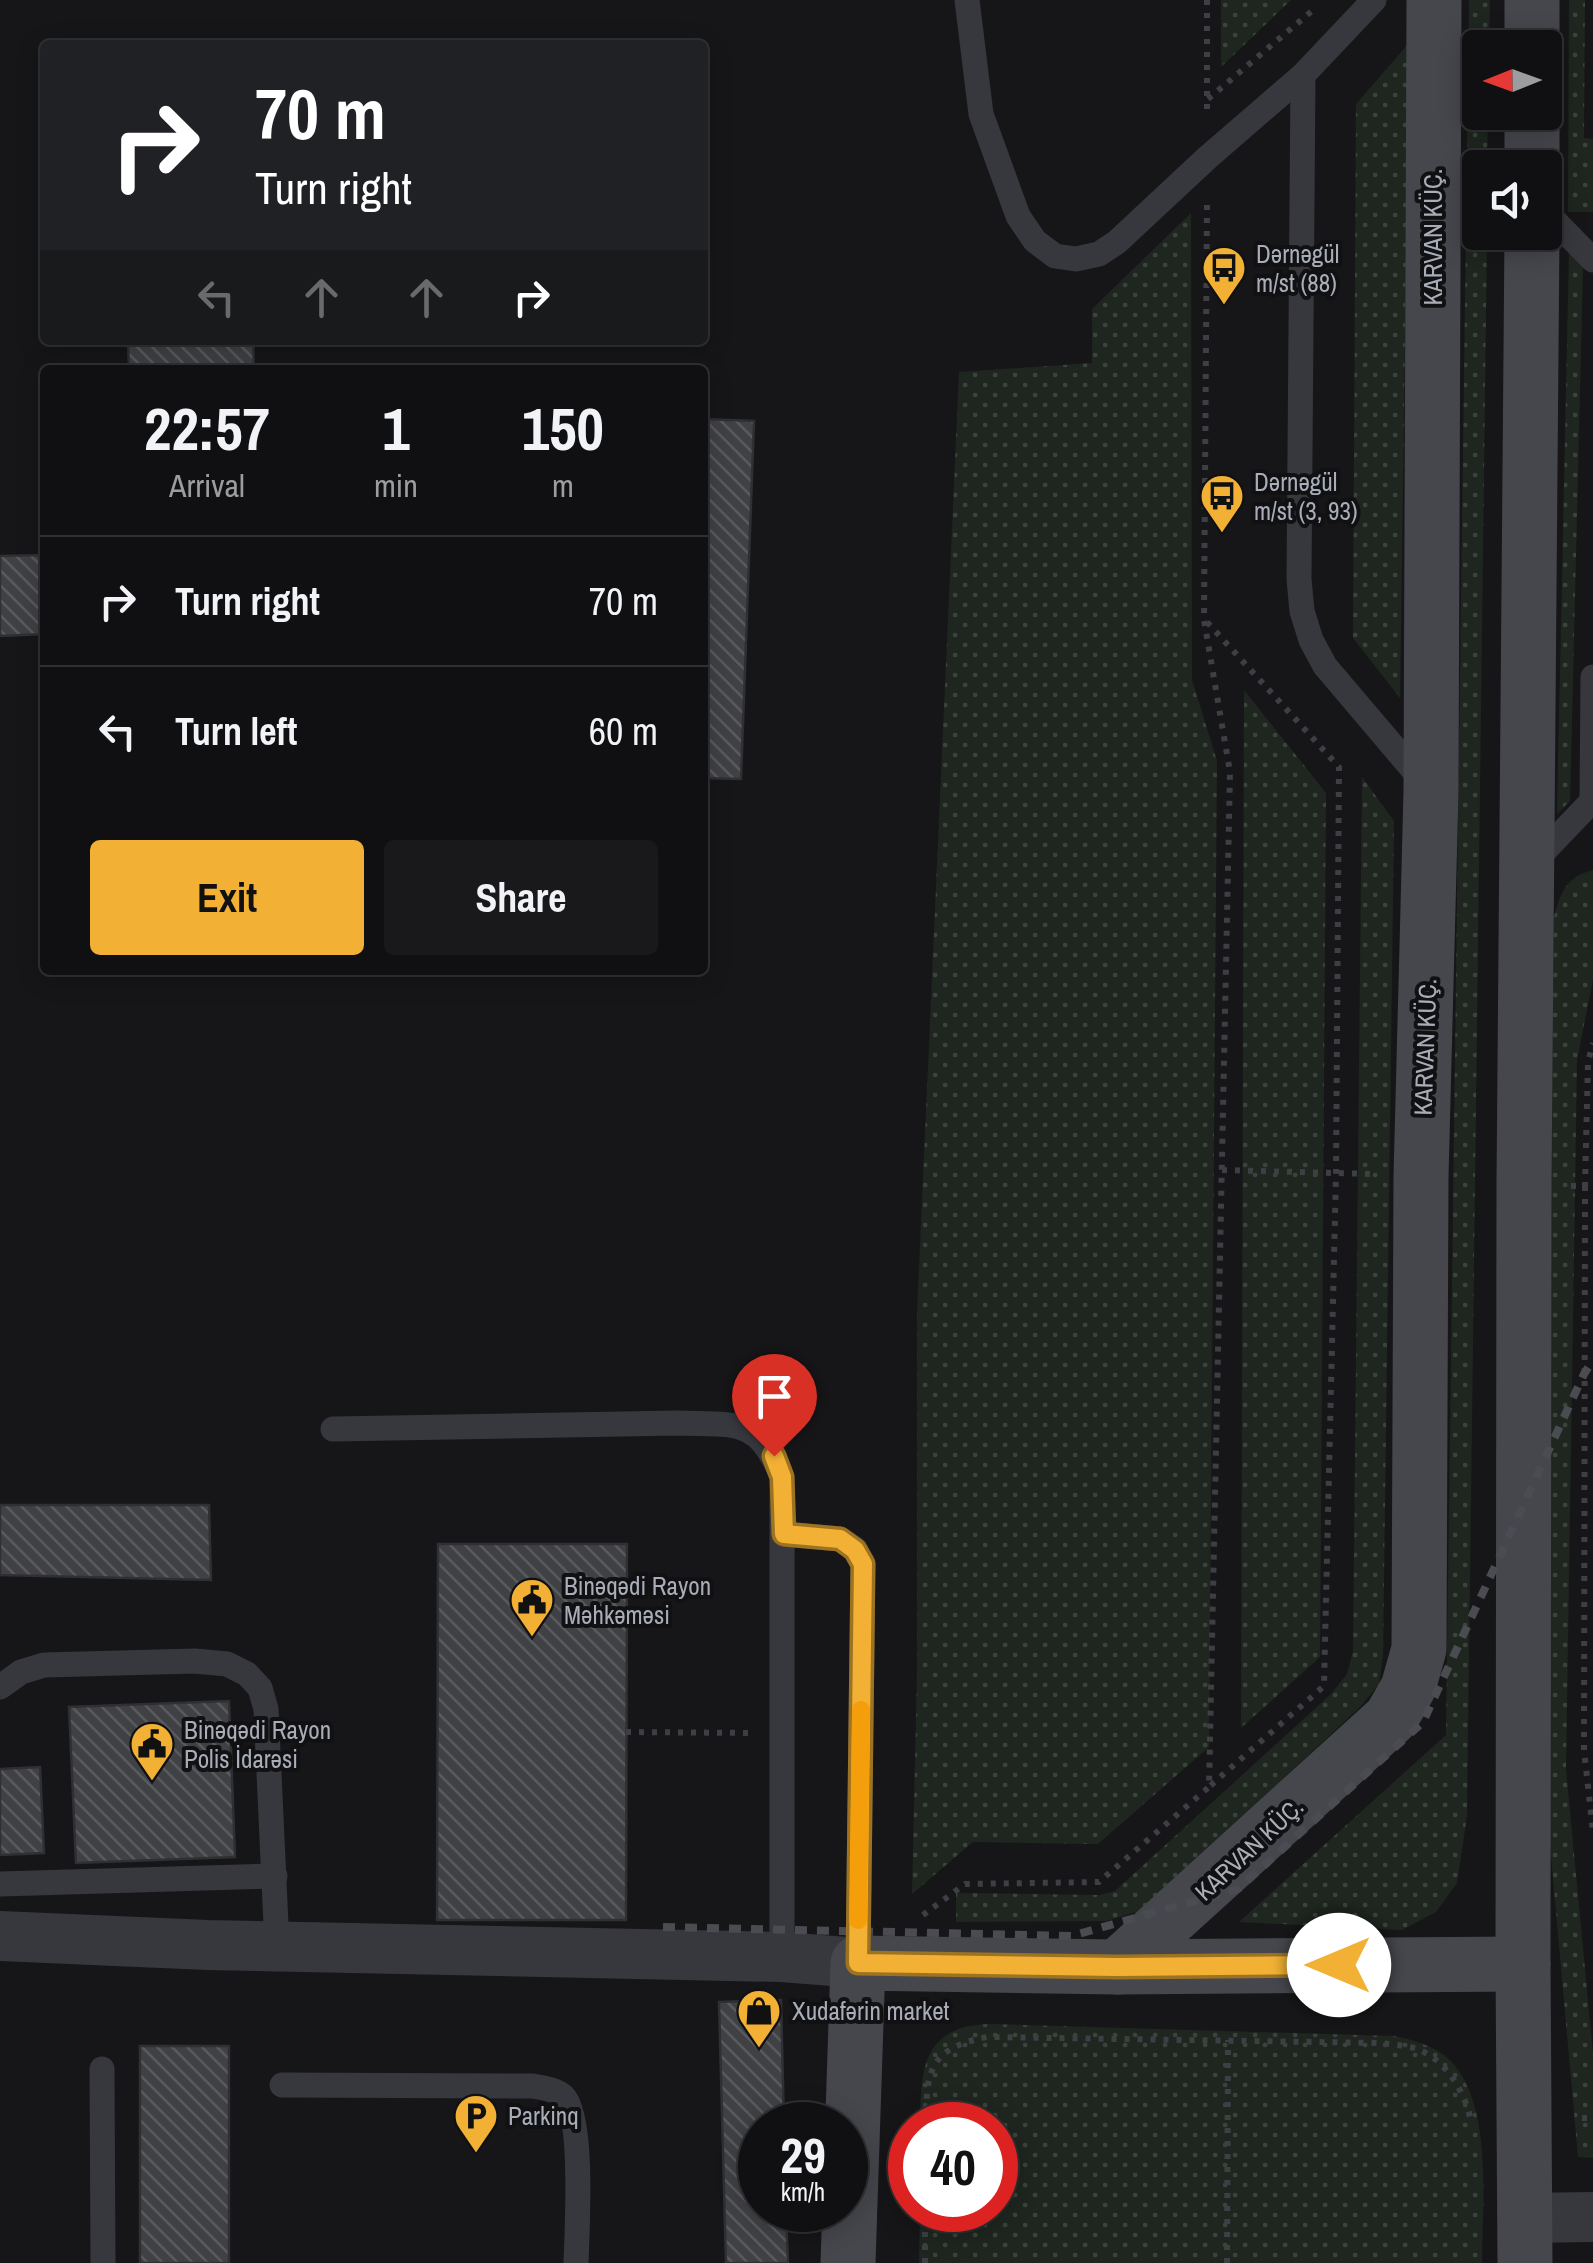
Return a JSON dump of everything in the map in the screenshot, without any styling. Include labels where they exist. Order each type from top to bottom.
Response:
[{"type":"street","name":"KARVAN KÜÇ.","points":[[1117,1967],[1391,1718],[1408,1688],[1419,1649],[1421,1177],[1432,792],[1434,0]]},
{"type":"street","points":[[1532,0],[1532,30]]},
{"type":"street","points":[[1532,250],[1524,1184],[1525,2240],[1593,2216]]},
{"type":"street","points":[[0,1936],[782,1957],[858,1963],[1117,1967],[1523,1964]]},
{"type":"street","points":[[848,2263],[858,1963]]},
{"type":"lane","points":[[967,0],[981,114],[1018,216],[1035,240],[1055,256],[1076,259],[1099,254],[1117,242],[1303,76],[1374,0]]},
{"type":"lane","points":[[1303,76],[1299,560],[1302,611],[1310,640],[1325,666],[1432,792]]},
{"type":"lane","points":[[1562,229],[1593,260]]},
{"type":"lane","points":[[1528,868],[1592,801],[1593,677]]},
{"type":"lane","points":[[333,1429],[678,1423],[734,1424],[756,1432],[774,1456],[782,1477],[782,1957]]},
{"type":"lane","points":[[784,1534],[840,1539],[855,1550],[863,1564],[858,1963]]},
{"type":"lane","points":[[0,1686],[22,1672],[44,1665],[195,1661],[227,1664],[247,1674],[260,1688],[266,1709],[277,1946]]},
{"type":"lane","points":[[0,1884],[274,1876]]},
{"type":"lane","points":[[102,2070],[103,2263]]},
{"type":"lane","points":[[282,2086],[533,2086],[550,2089],[565,2098],[573,2113],[576,2135],[576,2263]]},
{"type":"path","points":[[1207,0],[1204,620],[1230,772],[1209,1786]]},
{"type":"path","points":[[1207,100],[1324,0]]},
{"type":"path","points":[[858,1963],[965,1884],[1099,1882],[1324,1686],[1336,1173],[1339,767],[1204,620]]},
{"type":"path","points":[[1593,1043],[1588,1062],[1584,1186],[1584,1750],[1593,1832]]},
{"type":"path","points":[[1222,1170],[1379,1174]]},
{"type":"path","points":[[1567,1186],[1584,1186]]},
{"type":"path","points":[[626,1732],[782,1733]]},
{"type":"path","points":[[926,2102],[930,2071],[942,2054],[966,2041],[987,2037],[1382,2043],[1416,2048],[1440,2063],[1459,2088],[1471,2117],[1471,2136]]},
{"type":"path","points":[[1227,2263],[1228,2040]]},
{"type":"path","points":[[1582,2118],[1593,2118]]},
{"type":"path","points":[[925,2232],[925,2263]]},
{"type":"shaded area","points":[[1221,0],[1291,0],[1221,67]]},
{"type":"shaded area","points":[[1469,0],[1490,0],[1489,30],[1469,30]]},
{"type":"shaded area","points":[[1569,0],[1585,0],[1584,138],[1593,139],[1593,212],[1568,212]]},
{"type":"shaded area","points":[[1409,43],[1400,698],[1353,638],[1356,104]]},
{"type":"shaded area","points":[[1467,130],[1488,130],[1487,150],[1467,150]]},
{"type":"shaded area","points":[[1191,213],[1192,680],[1217,761],[1209,1747],[1098,1844],[973,1842],[912,1894],[917,1675],[917,1313],[959,372],[1092,363],[1092,309]]},
{"type":"shaded area","points":[[1466,250],[1487,250],[1467,1816],[1457,1883],[1436,1912],[1402,1930],[1239,1922],[1446,1735]]},
{"type":"shaded area","points":[[1569,251],[1583,267],[1570,801],[1557,814]]},
{"type":"shaded area","points":[[1244,690],[1326,793],[1320,1657],[1241,1728]]},
{"type":"shaded area","points":[[1362,777],[1394,821],[1383,1657],[1379,1684],[1361,1706],[1143,1910],[1106,1921],[956,1922],[956,1893],[1099,1895],[1115,1891],[1331,1694],[1347,1674],[1353,1651]]},
{"type":"shaded area","points":[[1593,870],[1593,979],[1577,1061],[1566,1769],[1593,2053],[1593,2158],[1578,2157],[1543,1767],[1554,917],[1566,887],[1576,877]]},
{"type":"shaded area","points":[[990,2024],[1394,2036],[1432,2048],[1460,2073],[1478,2123],[1483,2182],[1482,2263],[919,2263],[920,2232],[1018,2232],[1018,2102],[921,2102],[929,2055],[950,2033]]},
{"type":"building","points":[[128,345],[253,345],[254,365],[129,365]]},
{"type":"building","points":[[708,419],[754,421],[741,779],[708,778]]},
{"type":"building","points":[[40,555],[40,634],[0,636],[0,556]]},
{"type":"building","points":[[0,1505],[209,1505],[211,1580],[0,1575]]},
{"type":"building","name":"Binəqədi Rayon Məhkəməsi","points":[[438,1544],[627,1544],[626,1920],[437,1920]]},
{"type":"building","name":"Binəqədi Rayon Polis İdarəsi","points":[[229,1701],[235,1857],[76,1863],[69,1707]]},
{"type":"building","points":[[40,1767],[44,1853],[0,1855],[0,1769]]},
{"type":"building","points":[[781,2000],[783,2102],[738,2102],[738,2232],[787,2232],[788,2263],[726,2263],[719,2002]]},
{"type":"building","points":[[140,2046],[229,2046],[229,2263],[140,2263]]},
{"type":"railway","points":[[663,1927],[1071,1936],[1238,1889],[1423,1722],[1593,1360]]},
{"type":"slow traffic","points":[[858,1920],[861,1710]]},
{"type":"place","name":"Dərnəgül m/st (88)","points":[[1224,306]]},
{"type":"place","name":"Dərnəgül m/st (3, 93)","points":[[1222,534]]},
{"type":"place","name":"Binəqədi Rayon Məhkəməsi","points":[[532,1638]]},
{"type":"place","name":"Binəqədi Rayon Polis İdarəsi","points":[[152,1782]]},
{"type":"place","name":"Xudafərin market","points":[[759,2049]]},
{"type":"place","name":"Parkinq","points":[[476,2154]]},
{"type":"route","points":[[774,1456],[782,1477],[784,1534],[840,1539],[855,1550],[863,1564],[858,1963],[1339,1965]]}]
